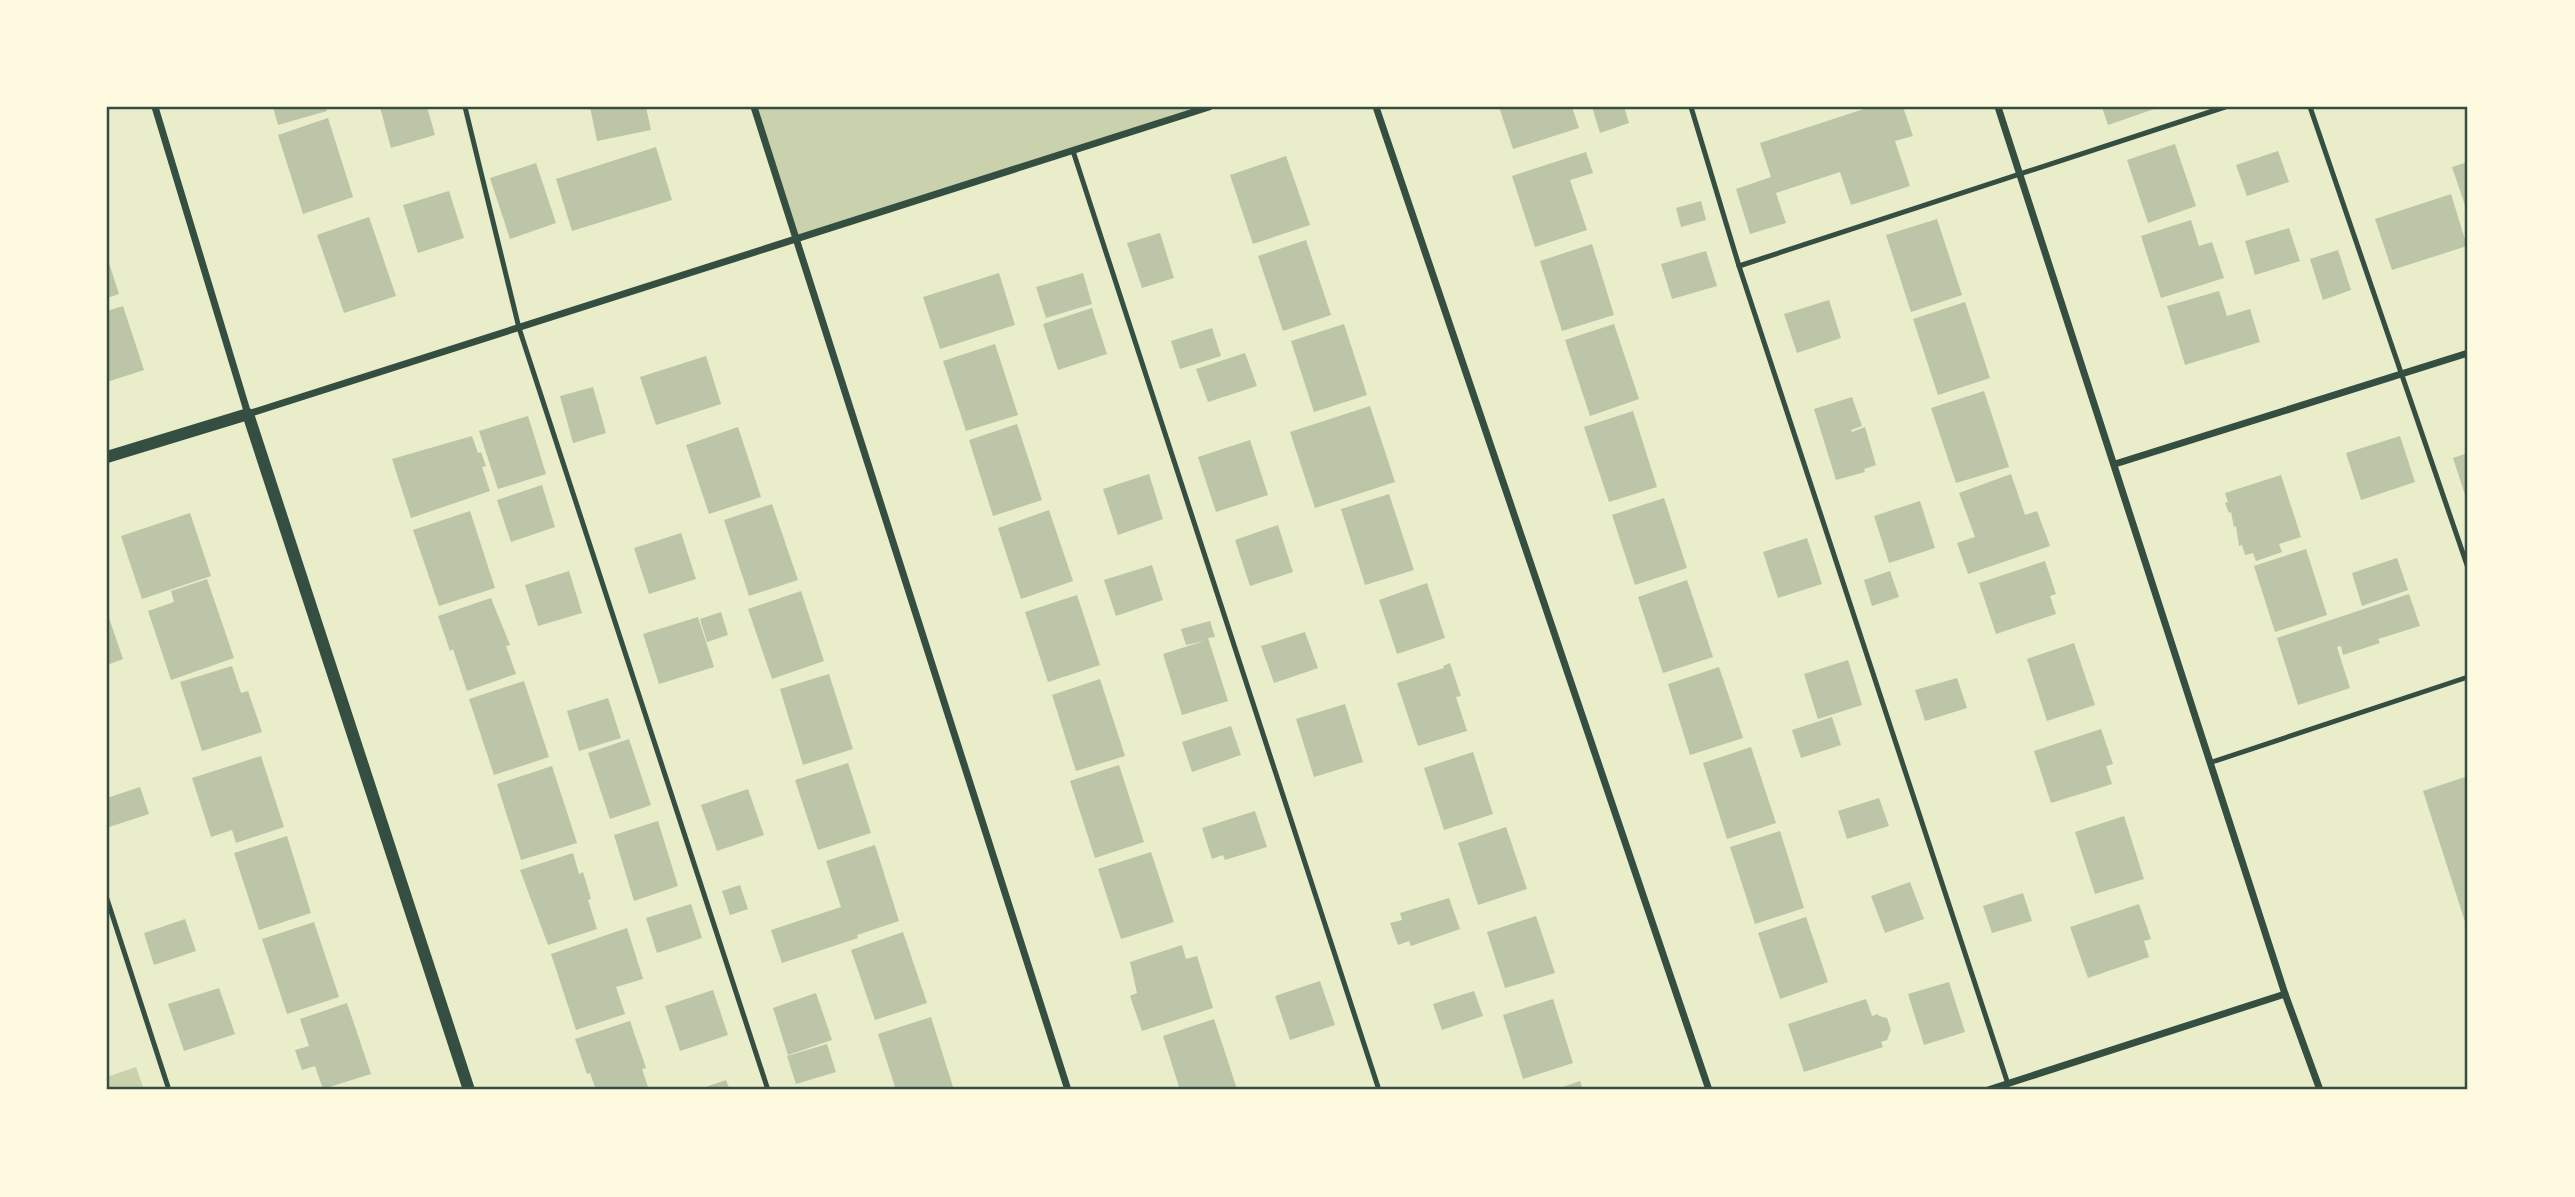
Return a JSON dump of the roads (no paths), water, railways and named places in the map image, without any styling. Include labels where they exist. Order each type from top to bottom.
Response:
[{"type":"street","points":[[155,107],[248,414],[469,1090]]},
{"type":"street","points":[[754,107],[1068,1090]]},
{"type":"street","points":[[107,457],[1209,107]]},
{"type":"street","points":[[1376,107],[1709,1090]]},
{"type":"street","points":[[1998,107],[2285,994],[2320,1090]]},
{"type":"street","points":[[2115,464],[2468,353]]},
{"type":"street","points":[[1988,1090],[2285,994]]},
{"type":"lane","points":[[465,107],[519,328],[768,1090]]},
{"type":"lane","points":[[1691,107],[1739,266],[2008,1084]]},
{"type":"lane","points":[[1739,266],[2225,107]]},
{"type":"lane","points":[[2311,107],[2468,568]]},
{"type":"lane","points":[[1073,151],[1379,1090]]},
{"type":"lane","points":[[2212,762],[2468,677]]},
{"type":"lane","points":[[107,899],[169,1090]]}]
